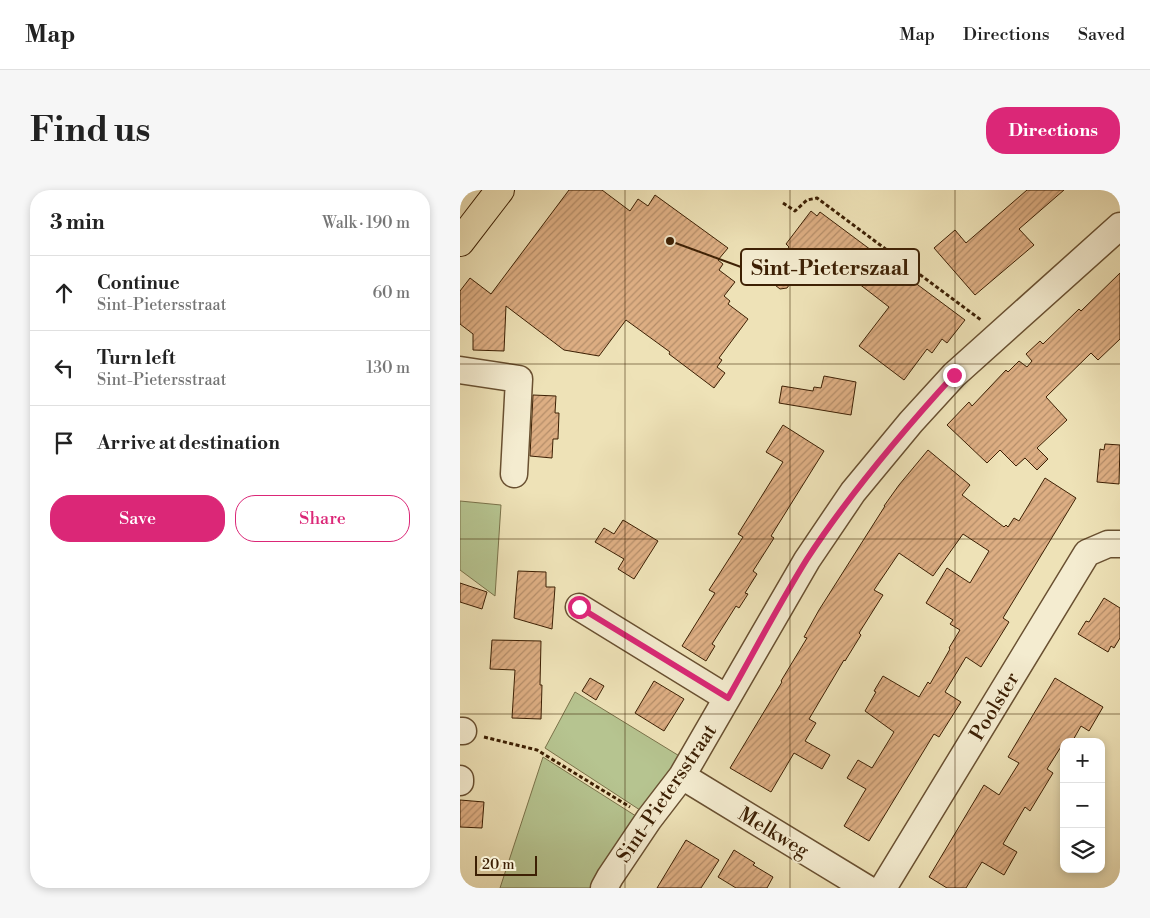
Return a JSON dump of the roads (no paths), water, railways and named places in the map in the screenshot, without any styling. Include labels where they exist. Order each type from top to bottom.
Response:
[{"type":"main road","points":[[460,242],[500,190]]},
{"type":"street","name":"Sint-Pietersstraat","points":[[604,888],[649,819],[682,776],[807,560],[853,492],[954,375],[1120,226]]},
{"type":"street","points":[[460,370],[519,379],[514,474]]},
{"type":"street","name":"Poolster","points":[[883,888],[1087,553],[1108,544],[1120,544]]},
{"type":"street","points":[[579,607],[728,698]]},
{"type":"street","name":"Melkweg","points":[[682,776],[866,888]]},
{"type":"place","name":"Sint-Pieterszaal","points":[[670,241]]}]
